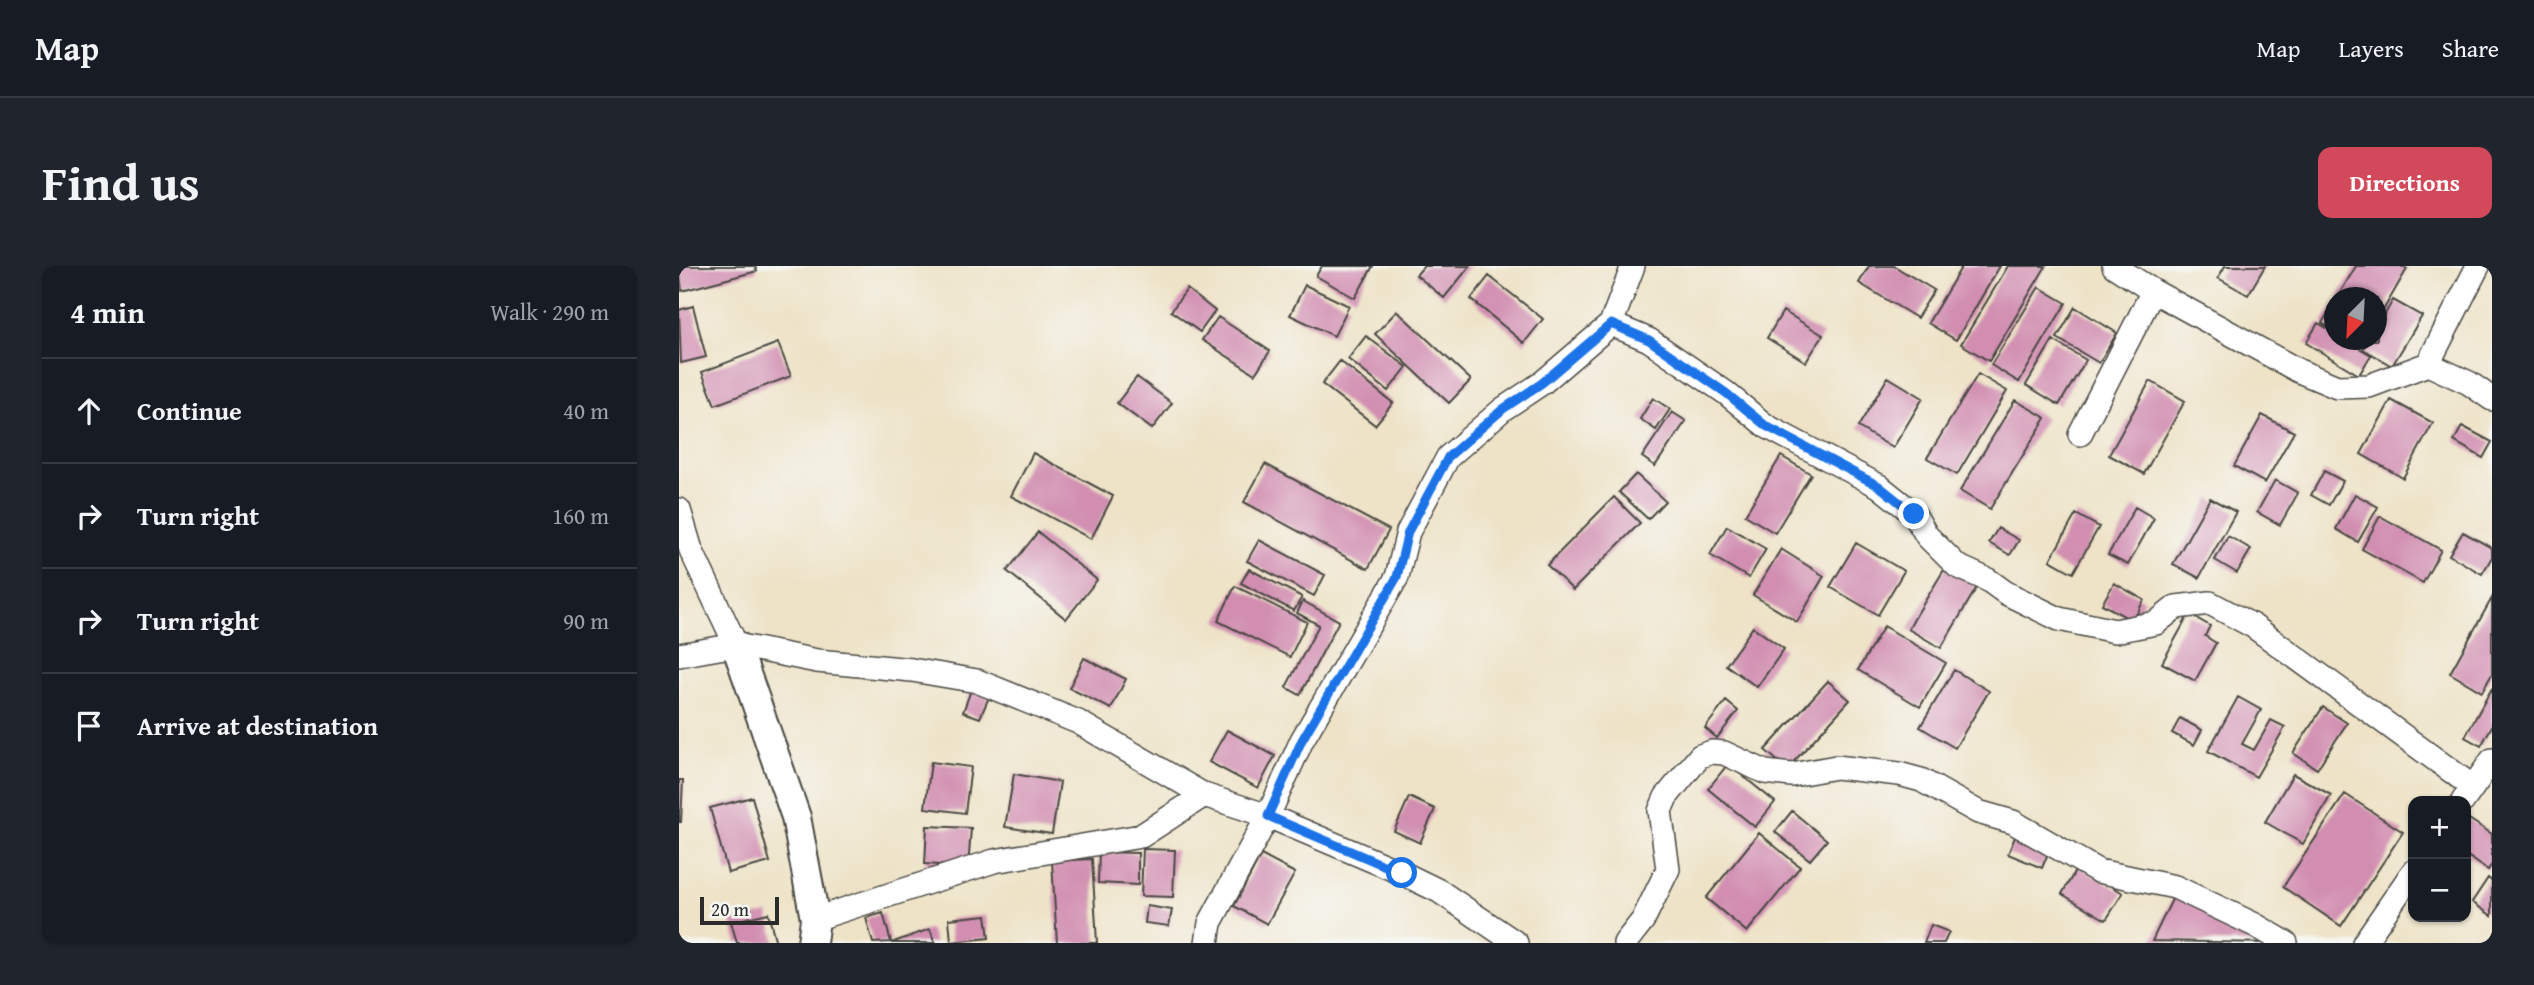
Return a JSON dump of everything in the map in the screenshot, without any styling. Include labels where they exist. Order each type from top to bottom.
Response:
[{"type":"street","points":[[1207,943],[1210,923],[1268,816],[1302,740],[1397,577],[1408,532],[1448,457],[1503,409],[1542,383],[1611,324],[1633,266]]},
{"type":"street","points":[[2114,266],[2153,291],[2299,371],[2337,387],[2369,386],[2428,364],[2478,266]]},
{"type":"street","points":[[2080,434],[2153,291]]},
{"type":"street","points":[[1611,324],[1649,340],[1726,393],[1766,426],[1879,486],[1914,514],[1927,536],[1957,566],[1988,580],[2006,593],[2059,619],[2115,631],[2156,623],[2176,607],[2210,603],[2253,626],[2468,794],[2492,760]]},
{"type":"street","points":[[2428,364],[2492,399]]},
{"type":"street","points":[[679,510],[691,550],[736,645],[796,817],[813,931],[994,861],[1141,836],[1204,795]]},
{"type":"street","points":[[679,655],[736,645],[817,661],[912,670],[977,681],[1078,722],[1204,795],[1268,816],[1439,891],[1516,943]]},
{"type":"street","points":[[1625,943],[1643,920],[1668,869],[1660,811],[1666,797],[1700,756],[1712,752],[1724,753],[1765,772],[1792,775],[1836,767],[1899,774],[1921,780],[1978,812],[2014,822],[2098,871],[2175,887],[2255,925],[2286,943]]},
{"type":"street","points":[[2364,943],[2408,879]]},
{"type":"building","points":[[679,266],[755,266],[757,271],[682,291]]},
{"type":"building","points":[[1322,266],[1373,266],[1355,298],[1316,276]]},
{"type":"building","points":[[1424,266],[1470,266],[1444,298],[1416,275]]},
{"type":"building","points":[[1869,266],[1894,266],[1934,290],[1917,318],[1859,283]]},
{"type":"building","points":[[1962,266],[2000,266],[1956,340],[1928,323]]},
{"type":"building","points":[[2008,266],[2046,266],[1989,361],[1961,344]]},
{"type":"building","points":[[2225,266],[2265,266],[2248,295],[2218,278]]},
{"type":"building","points":[[2356,266],[2401,266],[2407,269],[2387,304],[2387,287],[2344,287]]},
{"type":"building","points":[[1489,276],[1543,319],[1524,343],[1471,299]]},
{"type":"building","points":[[1305,285],[1349,306],[1334,336],[1290,315]]},
{"type":"building","points":[[2039,287],[2066,303],[2019,382],[1991,365]]},
{"type":"building","points":[[1187,289],[1215,311],[1200,332],[1171,311]]},
{"type":"building","points":[[2393,300],[2422,316],[2392,366],[2365,350],[2387,350],[2387,310]]},
{"type":"building","points":[[693,306],[706,357],[681,363],[679,310]]},
{"type":"building","points":[[2075,307],[2117,333],[2099,363],[2057,338]]},
{"type":"building","points":[[1397,311],[1471,380],[1449,403],[1375,334]]},
{"type":"building","points":[[1783,311],[1823,335],[1806,362],[1767,338]]},
{"type":"building","points":[[1218,317],[1270,351],[1255,374],[1202,340]]},
{"type":"building","points":[[2318,323],[2324,327],[2324,350],[2362,350],[2371,355],[2359,375],[2306,343]]},
{"type":"building","points":[[1366,336],[1407,367],[1388,391],[1348,359]]},
{"type":"building","points":[[2053,340],[2086,360],[2059,405],[2026,385]]},
{"type":"building","points":[[778,343],[791,376],[715,405],[702,372]]},
{"type":"building","points":[[1340,361],[1393,403],[1375,425],[1322,384]]},
{"type":"building","points":[[1978,374],[2007,391],[1957,475],[1927,458]]},
{"type":"building","points":[[1137,377],[1172,403],[1152,429],[1117,403]]},
{"type":"building","points":[[1888,377],[1923,398],[1893,448],[1858,427]]},
{"type":"building","points":[[2150,381],[2185,401],[2144,474],[2109,455]]},
{"type":"building","points":[[1653,398],[1670,409],[1656,430],[1640,419]]},
{"type":"building","points":[[2015,400],[2046,418],[1990,509],[1960,491]]},
{"type":"building","points":[[2391,400],[2433,423],[2403,478],[2361,454]]},
{"type":"building","points":[[1672,412],[1686,421],[1655,466],[1642,457]]},
{"type":"building","points":[[2262,415],[2294,432],[2265,483],[2234,466]]},
{"type":"building","points":[[2462,426],[2492,442],[2483,458],[2454,441]]},
{"type":"building","points":[[1033,453],[1113,496],[1091,539],[1011,496]]},
{"type":"building","points":[[1781,456],[1811,474],[1775,533],[1745,515]]},
{"type":"building","points":[[1265,464],[1389,530],[1368,569],[1244,502]]},
{"type":"building","points":[[2324,471],[2343,481],[2329,505],[2311,495]]},
{"type":"building","points":[[1636,474],[1665,501],[1648,519],[1619,492]]},
{"type":"building","points":[[2275,480],[2298,493],[2280,525],[2257,512]]},
{"type":"building","points":[[2355,494],[2378,507],[2358,542],[2336,529]]},
{"type":"building","points":[[1614,497],[1640,523],[1573,590],[1547,565]]},
{"type":"building","points":[[2210,498],[2236,512],[2199,578],[2173,564]]},
{"type":"building","points":[[2135,507],[2154,518],[2128,565],[2108,555]]},
{"type":"building","points":[[2076,514],[2099,527],[2073,573],[2050,560]]},
{"type":"building","points":[[2380,516],[2441,550],[2423,583],[2362,549]]},
{"type":"building","points":[[1727,526],[1766,549],[1749,578],[1710,555]]},
{"type":"building","points":[[1998,528],[2019,540],[2010,555],[1989,543]]},
{"type":"building","points":[[1038,532],[1097,580],[1066,619],[1007,571]]},
{"type":"building","points":[[2463,532],[2492,548],[2492,557],[2482,574],[2449,555]]},
{"type":"building","points":[[2228,536],[2251,549],[2237,573],[2215,560]]},
{"type":"building","points":[[1259,540],[1325,575],[1314,596],[1247,561]]},
{"type":"building","points":[[1856,543],[1904,571],[1878,615],[1830,587]]},
{"type":"building","points":[[1781,549],[1824,576],[1797,622],[1753,595]]},
{"type":"building","points":[[1945,568],[1977,587],[1941,648],[1908,629]]},
{"type":"building","points":[[1249,569],[1302,597],[1294,611],[1241,583]]},
{"type":"building","points":[[2114,583],[2144,600],[2133,621],[2102,604]]},
{"type":"building","points":[[1235,586],[1307,622],[1290,657],[1218,621]]},
{"type":"building","points":[[2492,598],[2492,674],[2482,692],[2450,673]]},
{"type":"building","points":[[1303,601],[1339,621],[1300,695],[1286,687],[1319,625],[1297,613]]},
{"type":"building","points":[[2189,614],[2210,626],[2205,636],[2216,643],[2195,681],[2162,663]]},
{"type":"building","points":[[1884,626],[1946,663],[1920,707],[1858,670]]},
{"type":"building","points":[[1753,627],[1784,649],[1757,687],[1726,665]]},
{"type":"building","points":[[1084,658],[1126,679],[1111,709],[1069,688]]},
{"type":"building","points":[[1954,670],[1989,691],[1955,748],[1920,727]]},
{"type":"building","points":[[1828,681],[1850,700],[1787,769],[1765,750]]},
{"type":"building","points":[[2492,688],[2492,726],[2481,746],[2465,737]]},
{"type":"building","points":[[971,690],[989,697],[980,718],[963,712]]},
{"type":"building","points":[[2238,697],[2261,710],[2242,744],[2254,750],[2271,720],[2285,727],[2256,777],[2208,751]]},
{"type":"building","points":[[1726,701],[1738,711],[1717,738],[1705,728]]},
{"type":"building","points":[[2323,707],[2347,723],[2317,769],[2293,753]]},
{"type":"building","points":[[2180,718],[2202,730],[2194,745],[2172,733]]},
{"type":"building","points":[[1227,730],[1275,756],[1258,788],[1209,762]]},
{"type":"building","points":[[931,762],[971,767],[965,813],[925,808]]},
{"type":"building","points":[[1728,764],[1775,802],[1755,827],[1708,789]]},
{"type":"building","points":[[1014,774],[1060,782],[1052,834],[1005,827]]},
{"type":"building","points":[[2293,774],[2331,795],[2303,844],[2265,822]]},
{"type":"building","points":[[679,780],[683,780],[681,822],[679,822]]},
{"type":"building","points":[[2345,794],[2403,832],[2341,926],[2283,887]]},
{"type":"building","points":[[752,797],[770,862],[728,873],[710,808]]},
{"type":"building","points":[[1409,797],[1435,809],[1420,843],[1394,831]]},
{"type":"building","points":[[1792,811],[1827,840],[1810,860],[1775,832]]},
{"type":"building","points":[[2471,820],[2492,834],[2492,864],[2488,870],[2471,858]]},
{"type":"building","points":[[927,826],[971,828],[968,867],[925,864]]},
{"type":"building","points":[[2017,832],[2051,846],[2042,868],[2008,854]]},
{"type":"building","points":[[1759,833],[1800,867],[1747,932],[1706,898]]},
{"type":"building","points":[[1143,849],[1175,850],[1173,897],[1141,896]]},
{"type":"building","points":[[1099,852],[1138,853],[1138,885],[1098,883]]},
{"type":"building","points":[[1261,855],[1295,873],[1267,924],[1234,906]]},
{"type":"building","points":[[1092,859],[1097,943],[1057,943],[1052,861]]},
{"type":"building","points":[[2078,866],[2123,893],[2106,920],[2062,894]]},
{"type":"building","points":[[2488,878],[2492,881],[2492,916],[2472,902]]},
{"type":"building","points":[[2174,895],[2272,943],[2152,941]]},
{"type":"building","points":[[1147,906],[1172,910],[1169,926],[1145,923]]},
{"type":"building","points":[[768,913],[776,943],[737,943],[731,922]]},
{"type":"building","points":[[883,913],[891,942],[873,943],[866,918]]},
{"type":"building","points":[[986,915],[989,938],[951,942],[949,919]]},
{"type":"building","points":[[1931,925],[1949,932],[1944,943],[1924,943]]},
{"type":"building","points":[[930,929],[935,943],[891,943]]},
{"type":"route","points":[[1402,873],[1268,816],[1302,740],[1397,577],[1408,532],[1448,457],[1503,409],[1542,383],[1611,324],[1649,340],[1726,393],[1766,426],[1879,486],[1914,514]]}]
